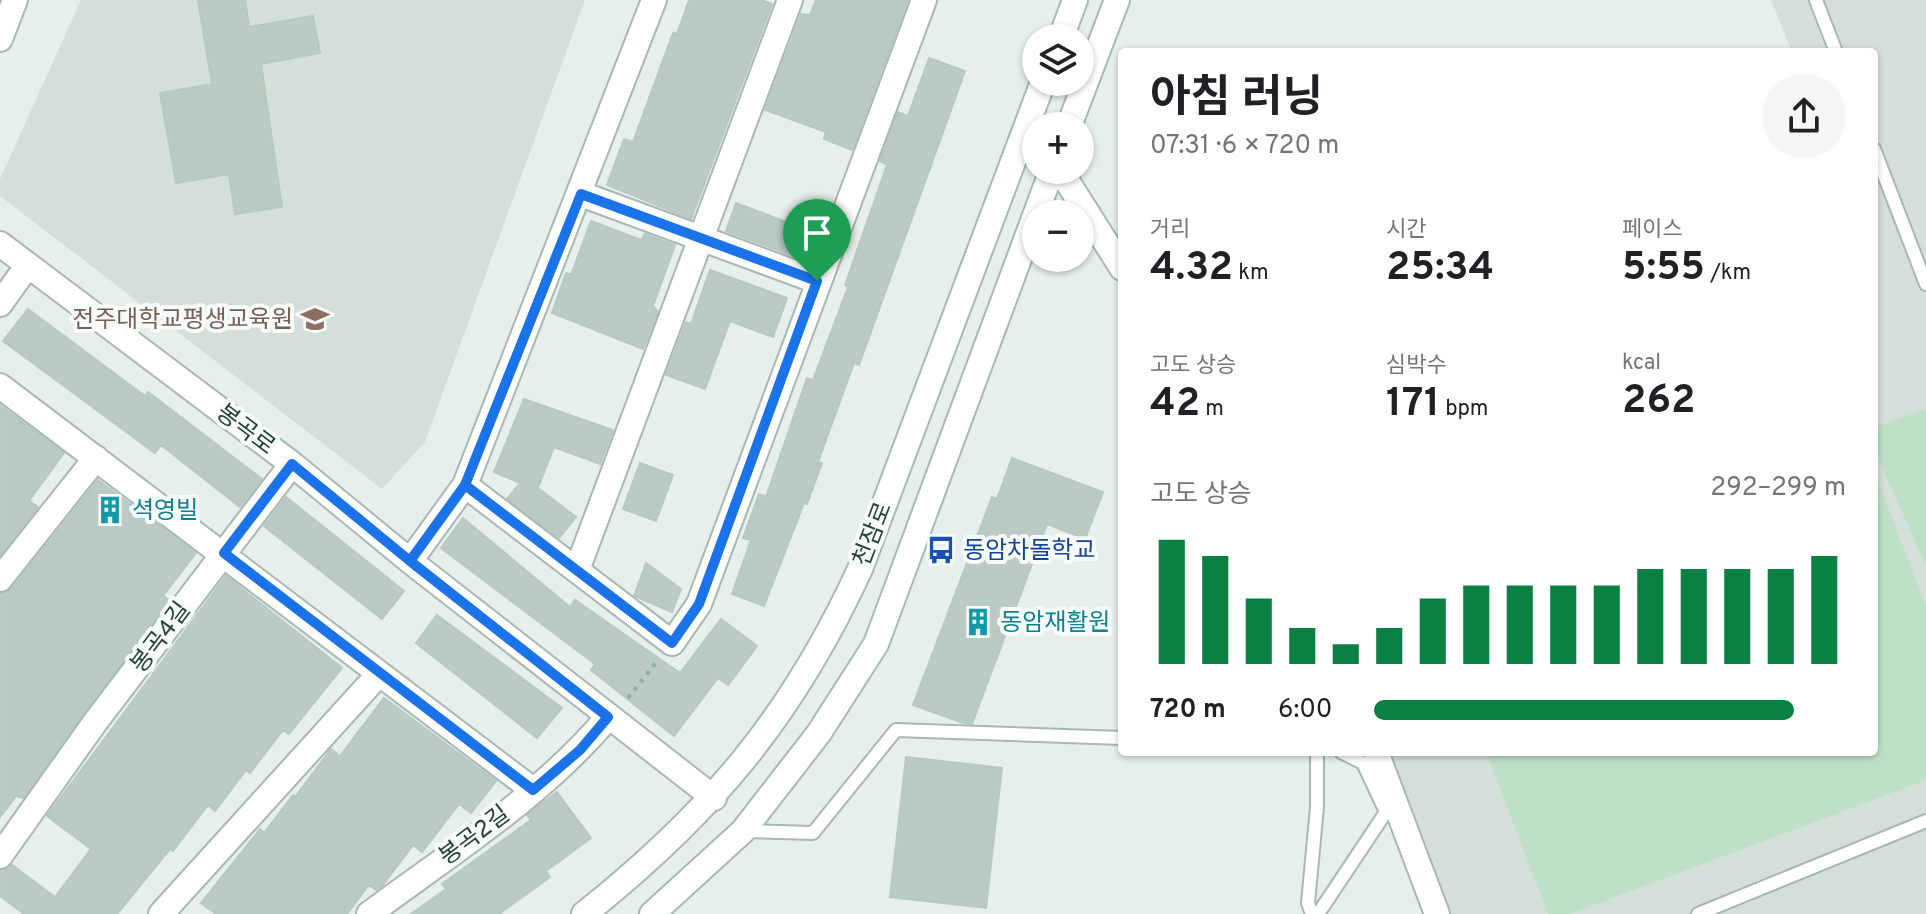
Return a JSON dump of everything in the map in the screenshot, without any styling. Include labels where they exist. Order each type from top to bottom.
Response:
[{"type":"street","points":[[0,39],[15,0]]},
{"type":"street","points":[[410,561],[465,485],[581,194],[654,0]]},
{"type":"street","points":[[577,570],[790,0]]},
{"type":"street","points":[[465,485],[672,643],[699,604],[924,0]]},
{"type":"street","points":[[1066,24],[1075,0]]},
{"type":"street","points":[[1074,112],[1117,0]]},
{"type":"street","name":"천잠로","points":[[584,914],[653,859],[714,798],[780,714],[838,617],[860,569],[1038,96]]},
{"type":"street","name":"천잠로","points":[[652,914],[743,831],[819,733],[876,644],[1047,184]]},
{"type":"street","points":[[1069,184],[1118,262]]},
{"type":"street","points":[[581,194],[817,281]]},
{"type":"street","name":"봉곡로","points":[[0,244],[292,464],[410,561],[714,798]]},
{"type":"street","points":[[0,304],[28,265]]},
{"type":"street","points":[[0,386],[533,790]]},
{"type":"street","points":[[0,579],[96,458]]},
{"type":"street","name":"봉곡4길","points":[[0,856],[96,721],[292,464]]},
{"type":"street","points":[[161,914],[241,830],[379,674]]},
{"type":"street","name":"봉곡2길","points":[[369,914],[533,790],[580,750],[608,717]]},
{"type":"street","points":[[1377,756],[1388,802],[1437,914]]},
{"type":"lane","points":[[1816,0],[1834,48]]},
{"type":"lane","points":[[1878,159],[1926,284]]},
{"type":"lane","points":[[743,831],[813,833],[896,730],[1118,738]]},
{"type":"lane","points":[[1317,756],[1317,807],[1308,903],[1315,914],[1386,812],[1388,802],[1363,763],[1349,756]]},
{"type":"lane","points":[[1698,914],[1926,821]]},
{"type":"path","points":[[628,698],[672,643]]},
{"type":"shaded area","name":"전주대학교평생교육원","points":[[81,0],[585,0],[425,442],[382,489],[0,196],[0,179]]},
{"type":"shaded area","points":[[1771,0],[1926,0],[1926,914],[1447,914],[1387,756],[1878,756],[1878,48],[1790,48]]},
{"type":"green space","points":[[1926,409],[1926,566],[1878,458],[1878,426]]},
{"type":"green space","points":[[1878,481],[1926,607],[1926,780],[1570,914],[1548,914],[1488,756],[1878,756]]},
{"type":"building","points":[[198,0],[245,0],[249,27],[313,16],[320,53],[261,64],[282,207],[235,214],[229,174],[176,183],[160,93],[212,84]]},
{"type":"building","points":[[689,0],[761,0],[772,4],[691,219],[607,185],[624,139],[633,142],[673,33],[677,34]]},
{"type":"building","points":[[816,0],[908,0],[852,150],[824,139],[826,132],[765,110],[801,14],[810,15]]},
{"type":"building","points":[[929,58],[965,71],[859,365],[854,363],[818,462],[822,463],[807,504],[804,503],[764,606],[732,594],[751,540],[743,538],[759,494],[766,497],[807,378],[813,380],[848,287],[845,285],[887,165],[880,161],[898,112],[908,116]]},
{"type":"building","points":[[736,203],[820,235],[810,262],[726,231]]},
{"type":"building","points":[[591,221],[641,240],[645,234],[675,245],[653,306],[658,312],[643,349],[552,313],[566,273],[571,275]]},
{"type":"building","points":[[710,270],[787,298],[773,337],[730,321],[705,389],[666,375],[686,322],[691,324]]},
{"type":"building","points":[[28,309],[145,396],[148,392],[262,479],[240,507],[161,445],[155,453],[3,341]]},
{"type":"building","points":[[524,399],[613,430],[600,464],[554,447],[538,488],[576,517],[559,538],[507,499],[520,483],[494,472]]},
{"type":"building","points":[[0,405],[64,453],[29,501],[38,507],[0,555]]},
{"type":"building","name":"동암재활원","points":[[1012,458],[1103,492],[1085,539],[1047,524],[972,724],[963,723],[913,705],[992,497],[997,499]]},
{"type":"building","points":[[640,463],[673,475],[656,521],[623,509]]},
{"type":"building","points":[[98,480],[196,553],[163,596],[169,600],[23,798],[16,796],[0,817],[0,594],[12,588]]},
{"type":"building","points":[[286,497],[404,591],[382,619],[264,526]]},
{"type":"building","points":[[463,518],[570,607],[575,600],[680,673],[721,619],[757,646],[728,685],[718,678],[674,736],[591,670],[595,664],[441,548]]},
{"type":"building","points":[[646,563],[681,589],[672,612],[634,596]]},
{"type":"building","points":[[226,576],[342,668],[289,734],[283,730],[250,773],[246,770],[215,811],[208,805],[173,851],[170,849],[117,914],[24,914],[0,896],[0,871],[12,865],[55,897],[91,849],[47,816]]},
{"type":"building","points":[[437,615],[562,708],[537,738],[416,643]]},
{"type":"building","points":[[384,698],[496,781],[471,813],[459,804],[422,852],[413,845],[383,885],[376,890],[369,885],[347,914],[216,914],[201,903],[260,829],[264,833],[293,795],[295,797],[331,749],[340,756]]},
{"type":"building","points":[[906,757],[1002,768],[986,908],[890,897]]},
{"type":"building","points":[[557,792],[591,838],[546,871],[550,877],[499,914],[411,914],[446,889],[442,884],[531,820],[527,815]]},
{"type":"place","name":"전주대학교평생교육원","points":[[315,319]]},
{"type":"place","name":"셕영빌","points":[[110,510]]},
{"type":"place","name":"동암차돌학교","points":[[941,550]]},
{"type":"place","name":"동암재활원","points":[[978,622]]},
{"type":"route","points":[[817,281],[581,194],[465,485],[410,561],[292,464],[224,553],[533,790],[580,750],[608,717],[410,561],[465,485],[672,643],[699,604],[817,281]]}]
